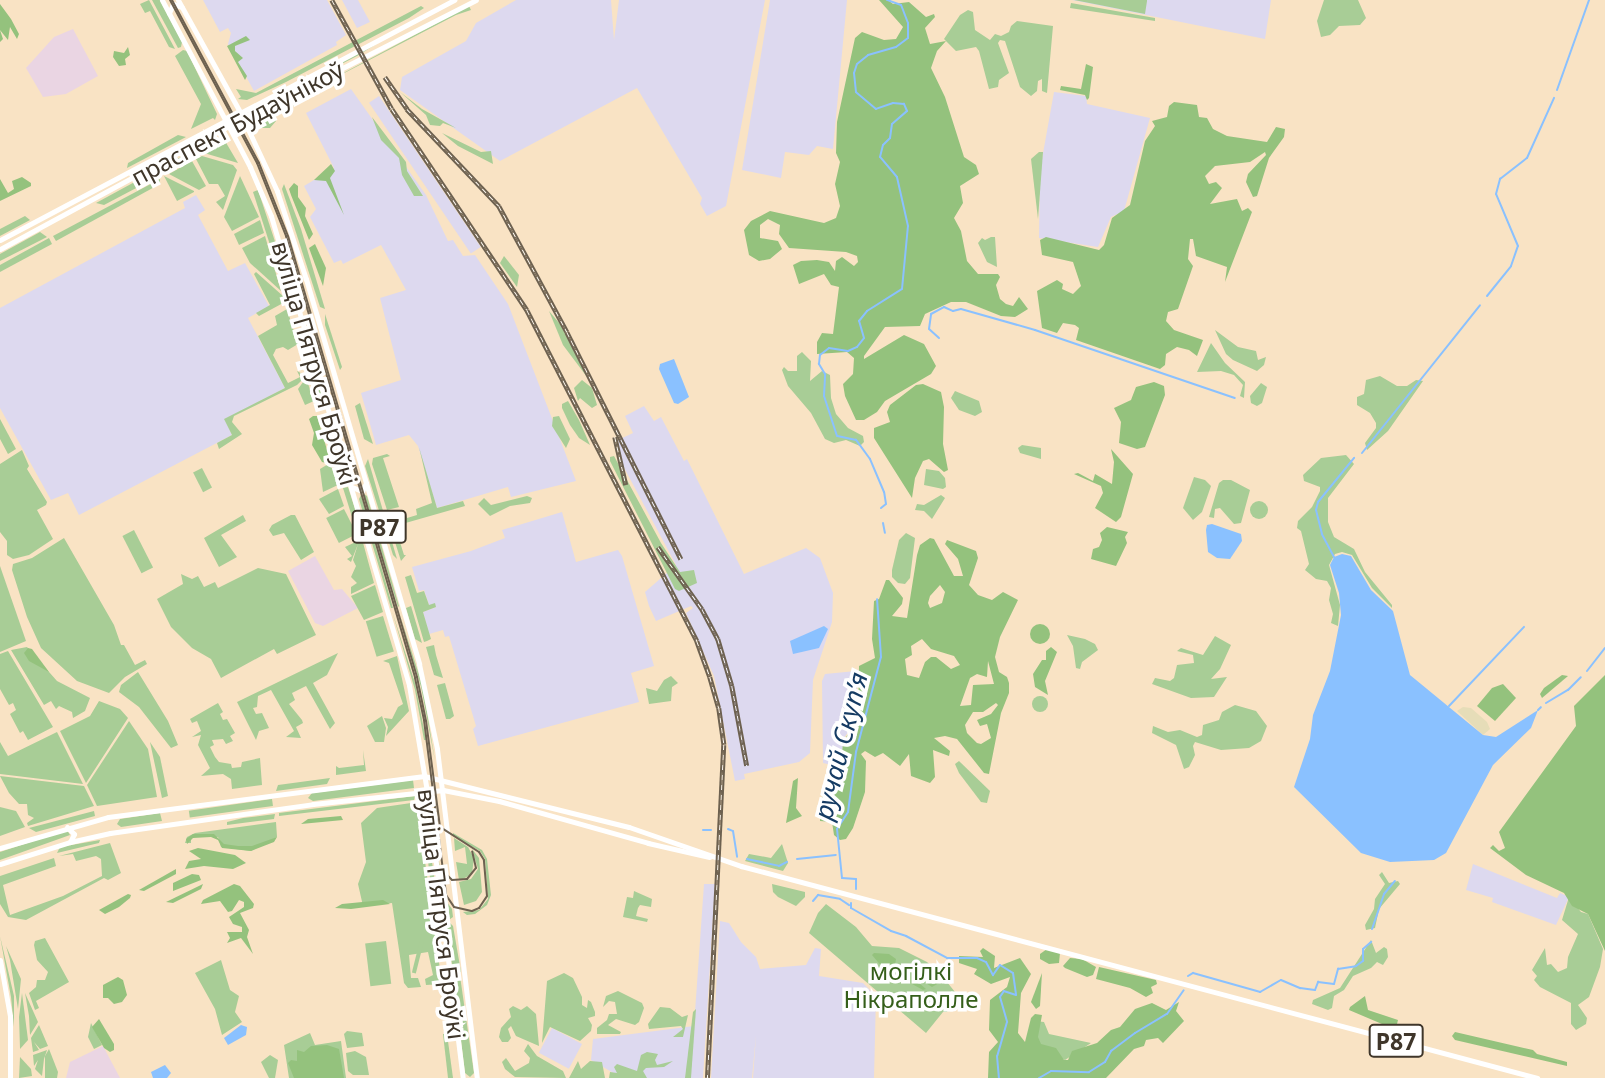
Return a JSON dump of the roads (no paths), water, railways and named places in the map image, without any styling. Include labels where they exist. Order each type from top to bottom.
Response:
[{"type":"main road","points":[[162,0],[168,3],[173,0]]},
{"type":"main road","name":"вуліца Пятруся Броўкі","points":[[162,0],[263,194],[293,283],[409,685],[427,791],[464,1077]]},
{"type":"main road","name":"вуліца Пятруся Броўкі","points":[[178,0],[240,112],[275,186],[306,278],[425,686],[443,790],[475,1076]]},
{"type":"main road","name":"праспект Будаўнікоў","points":[[0,240],[454,0]]},
{"type":"main road","name":"праспект Будаўнікоў","points":[[0,249],[213,134],[476,0]]},
{"type":"main road","points":[[169,13],[173,4],[182,7]]},
{"type":"main road","points":[[400,28],[398,34],[404,37]]},
{"type":"main road","points":[[388,34],[394,36],[393,43]]},
{"type":"main road","points":[[230,94],[236,101],[250,106]]},
{"type":"main road","points":[[208,128],[218,116],[216,102]]},
{"type":"main road","points":[[248,129],[254,113]]},
{"type":"main road","points":[[213,134],[235,138]]},
{"type":"main road","points":[[293,283],[298,275],[306,278]]},
{"type":"main road","points":[[308,334],[316,337],[321,330]]},
{"type":"main road","points":[[324,391],[330,384],[338,387]]},
{"type":"main road","points":[[352,488],[362,491],[366,483]]},
{"type":"main road","points":[[356,500],[362,493],[370,496]]},
{"type":"main road","points":[[0,848],[78,824],[311,790],[424,776],[441,779]]},
{"type":"main road","name":"Р87","points":[[441,779],[663,837],[704,855]]},
{"type":"main road","points":[[311,790],[306,798],[313,804]]},
{"type":"main road","name":"Р87","points":[[427,791],[443,790],[499,801],[1537,1078]]},
{"type":"main road","points":[[0,864],[82,839],[297,806],[427,791]]},
{"type":"main road","points":[[295,792],[302,799],[297,806]]},
{"type":"main road","points":[[579,824],[581,816]]},
{"type":"main road","points":[[78,824],[75,832],[82,839]]},
{"type":"main road","points":[[67,827],[74,834],[69,842]]},
{"type":"main road","points":[[444,926],[453,921],[458,926]]},
{"type":"main road","points":[[0,960],[12,1044],[10,1078]]},
{"type":"water","points":[[674,359],[689,397],[678,404],[674,403],[659,369],[660,364]]},
{"type":"water","points":[[1212,524],[1241,534],[1242,541],[1230,559],[1217,558],[1208,552],[1206,530],[1207,525]]},
{"type":"water","points":[[1342,554],[1351,556],[1371,590],[1393,611],[1410,675],[1483,735],[1496,737],[1538,710],[1531,728],[1493,765],[1446,853],[1434,860],[1390,862],[1361,853],[1294,787],[1310,739],[1313,715],[1330,671],[1341,615],[1339,593],[1330,565],[1334,557]]},
{"type":"water","points":[[824,626],[828,629],[819,648],[793,654],[790,641]]},
{"type":"water","points":[[241,1025],[247,1027],[246,1035],[228,1045],[224,1038]]},
{"type":"water","points":[[165,1065],[171,1073],[167,1078],[153,1078],[151,1072]]},
{"type":"waterway","name":"ручай Скупʼя","points":[[881,508],[886,504],[884,492],[870,459],[856,440],[837,436],[824,396],[825,374],[819,364],[820,355],[829,348],[848,351],[857,347],[864,338],[859,321],[867,311],[902,289],[908,226],[897,177],[880,157],[883,145],[890,138],[892,124],[907,111],[904,104],[893,103],[876,109],[856,92],[854,73],[857,64],[868,55],[896,47],[908,38],[908,23],[901,5],[887,0]]},
{"type":"waterway","points":[[1557,90],[1589,0]]},
{"type":"waterway","points":[[1487,296],[1511,266],[1518,246],[1496,194],[1500,179],[1527,158],[1554,98]]},
{"type":"waterway","points":[[1362,453],[1480,305]]},
{"type":"waterway","points":[[939,338],[929,329],[931,314],[944,307],[953,311],[961,309],[1035,330],[1235,398]]},
{"type":"waterway","points":[[1334,557],[1322,534],[1316,510],[1318,502],[1354,458]]},
{"type":"waterway","name":"ручай Скупʼя","points":[[883,523],[885,533]]},
{"type":"waterway","name":"ручай Скупʼя","points":[[856,889],[856,879],[842,878],[837,829],[848,812],[856,752],[881,657],[877,599]]},
{"type":"waterway","points":[[1449,706],[1524,627]]},
{"type":"waterway","points":[[1587,671],[1605,648]]},
{"type":"waterway","points":[[1546,703],[1568,690],[1581,677]]},
{"type":"waterway","points":[[1538,710],[1541,707]]},
{"type":"waterway","points":[[728,829],[733,831],[737,857]]},
{"type":"waterway","points":[[703,830],[711,830]]},
{"type":"waterway","points":[[797,859],[836,855]]},
{"type":"waterway","points":[[747,859],[779,866],[787,862]]},
{"type":"waterway","points":[[1372,929],[1384,894],[1395,881]]},
{"type":"waterway","points":[[813,901],[818,895],[840,899],[849,905]]},
{"type":"waterway","name":"ручай Скупʼя","points":[[851,903],[851,908],[891,931],[947,958],[977,958],[986,962],[993,975],[1000,965],[1013,973],[1016,995],[1004,991],[1000,997],[1007,1022],[997,1056],[999,1078]]},
{"type":"waterway","points":[[1188,976],[1193,973],[1260,992],[1281,980],[1300,988],[1315,990],[1318,982],[1334,984],[1338,969],[1356,966],[1363,961],[1363,949],[1371,942]]},
{"type":"waterway","points":[[1039,1078],[1051,1071],[1089,1072],[1105,1062],[1111,1051],[1135,1033],[1167,1014],[1184,990]]},
{"type":"tram line","points":[[170,0],[257,163],[286,236],[415,678],[424,720],[446,895],[454,907],[472,911],[479,908],[487,896],[484,860],[479,852],[440,827],[426,721],[417,677],[288,236],[259,163],[172,0]]},
{"type":"tram line","points":[[444,872],[452,880],[467,879],[476,868],[472,851]]},
{"type":"railway","points":[[332,0],[392,109],[527,310],[697,641],[710,677],[719,708],[724,745],[708,1078]]},
{"type":"railway","points":[[385,77],[407,109],[499,206],[567,332],[681,559]]},
{"type":"railway","points":[[615,437],[626,485]]},
{"type":"railway","points":[[658,547],[702,609],[718,639],[732,686],[747,766]]},
{"type":"park label","name":"могілкі Нікраполле","points":[[911,985]]}]
